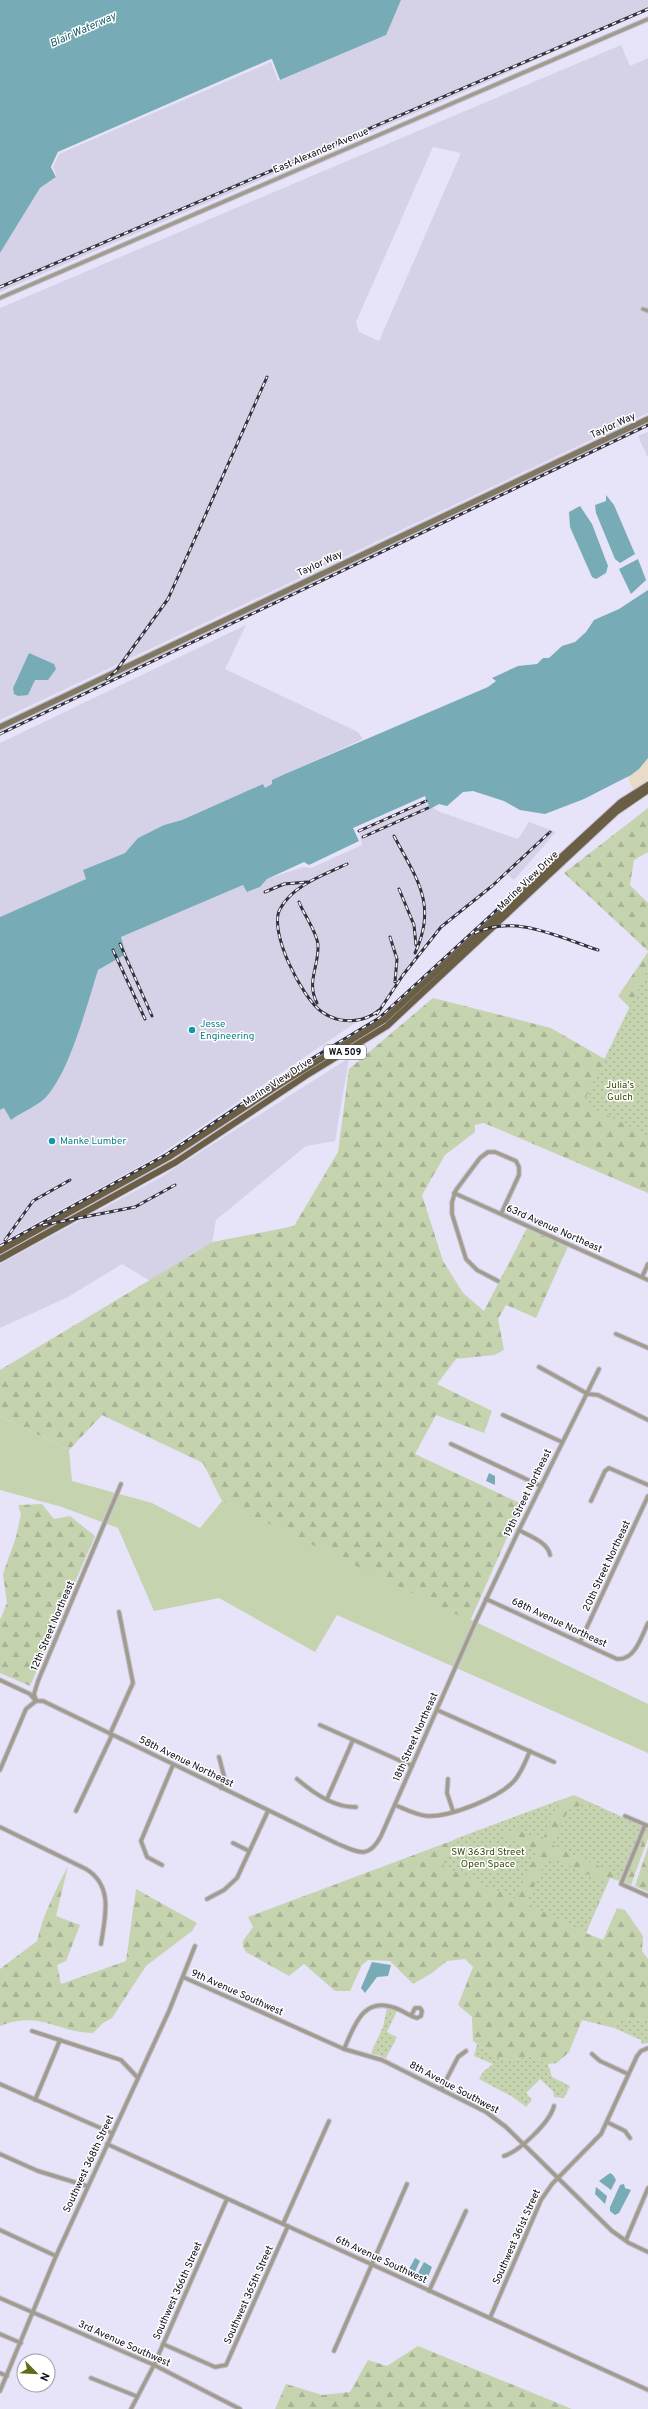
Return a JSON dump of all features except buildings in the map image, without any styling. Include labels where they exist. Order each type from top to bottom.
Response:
[{"type":"main road","name":"Marine View Drive","points":[[0,1251],[169,1158],[277,1086],[384,1020],[621,802],[648,785]]},
{"type":"main road","name":"Marine View Drive","points":[[0,1259],[176,1162],[307,1075],[387,1026],[616,812],[648,790]]},
{"type":"street","name":"East Alexander Avenue","points":[[0,298],[648,19]]},
{"type":"street","points":[[643,309],[648,311]]},
{"type":"street","name":"Taylor Way","points":[[0,727],[648,419]]},
{"type":"street","points":[[498,1281],[474,1268],[464,1254],[452,1214],[454,1193],[486,1152],[495,1152],[516,1161],[519,1167],[519,1175],[501,1214]]},
{"type":"street","name":"63rd Avenue Northeast","points":[[454,1193],[648,1280]]},
{"type":"street","points":[[642,1277],[648,1264]]},
{"type":"street","points":[[616,1334],[648,1348]]},
{"type":"street","points":[[540,1366],[588,1394],[598,1395],[648,1420]]},
{"type":"street","name":"19th Street Northeast","points":[[473,1627],[519,1530],[584,1398],[588,1394],[599,1369]]},
{"type":"street","points":[[503,1415],[562,1442]]},
{"type":"street","points":[[451,1444],[541,1486]]},
{"type":"street","points":[[591,1501],[605,1472],[609,1468],[648,1485]]},
{"type":"street","name":"12th Street Northeast","points":[[36,1701],[34,1694],[38,1681],[121,1484]]},
{"type":"street","name":"20th Street Northeast","points":[[580,1642],[648,1496]]},
{"type":"street","points":[[519,1530],[542,1543],[549,1551],[550,1555]]},
{"type":"street","name":"68th Avenue Northeast","points":[[486,1599],[614,1658],[625,1658],[634,1651],[648,1622]]},
{"type":"street","points":[[76,1811],[133,1683],[119,1612]]},
{"type":"street","name":"18th Street Northeast","points":[[369,1851],[378,1842],[473,1627]]},
{"type":"street","name":"58th Avenue Northeast","points":[[0,1680],[30,1694],[36,1701],[43,1701],[268,1811],[354,1851],[362,1853],[369,1851]]},
{"type":"street","points":[[0,1770],[26,1709],[36,1701]]},
{"type":"street","points":[[437,1710],[554,1762]]},
{"type":"street","points":[[320,1725],[412,1766]]},
{"type":"street","points":[[327,1799],[353,1740]]},
{"type":"street","points":[[395,1805],[424,1815],[439,1815],[454,1811],[504,1790],[521,1772],[530,1751]]},
{"type":"street","points":[[219,1757],[224,1776],[221,1788]]},
{"type":"street","points":[[162,1865],[147,1857],[141,1842],[173,1765]]},
{"type":"street","points":[[297,1779],[317,1794],[327,1799],[344,1806],[356,1807]]},
{"type":"street","points":[[448,1779],[447,1793],[454,1811]]},
{"type":"street","points":[[207,1898],[224,1890],[234,1881],[268,1811]]},
{"type":"street","points":[[625,1816],[647,1826],[621,1884],[648,1896]]},
{"type":"street","points":[[0,1828],[86,1869],[97,1878],[102,1885],[106,1900],[101,1944]]},
{"type":"street","points":[[233,1843],[249,1851]]},
{"type":"street","name":"Southwest 368th Street","points":[[0,2390],[56,2256],[138,2078],[183,1977],[195,1946]]},
{"type":"street","name":"9th Avenue Southwest","points":[[183,1977],[284,2023]]},
{"type":"street","points":[[344,2049],[358,2019],[369,2007],[386,2005],[412,2014]]},
{"type":"street","name":"8th Avenue Southwest","points":[[284,2023],[344,2049],[375,2057],[442,2088],[494,2117],[524,2144],[603,2222],[626,2240],[648,2252]]},
{"type":"street","points":[[32,2031],[122,2060],[138,2078]]},
{"type":"street","points":[[35,2100],[60,2040]]},
{"type":"street","name":"Southwest 361st Street","points":[[490,2318],[541,2200],[558,2178],[598,2138],[607,2122],[628,2074],[638,2056],[646,2049]]},
{"type":"street","points":[[442,2088],[458,2057],[466,2051]]},
{"type":"street","points":[[592,2054],[600,2061],[628,2074]]},
{"type":"street","points":[[0,2084],[112,2133]]},
{"type":"street","points":[[504,2156],[524,2144],[549,2117],[554,2106]]},
{"type":"street","points":[[283,2224],[329,2121]]},
{"type":"street","points":[[607,2122],[625,2130],[630,2138]]},
{"type":"street","name":"6th Avenue Southwest","points":[[107,2144],[648,2390]]},
{"type":"street","points":[[0,2154],[38,2171],[87,2186]]},
{"type":"street","points":[[334,2351],[407,2184]]},
{"type":"street","points":[[626,2240],[648,2188]]},
{"type":"street","name":"Southwest 366th Street","points":[[131,2409],[136,2396],[154,2364],[227,2199]]},
{"type":"street","points":[[429,2291],[466,2211]]},
{"type":"street","name":"Southwest 365th Street","points":[[163,2344],[215,2367],[221,2367],[227,2362],[288,2226]]},
{"type":"street","points":[[0,2230],[56,2256]]},
{"type":"street","name":"3rd Avenue Southwest","points":[[0,2298],[154,2364],[240,2409]]},
{"type":"street","points":[[0,2334],[20,2343]]},
{"type":"street","points":[[0,2373],[7,2376]]},
{"type":"street","points":[[91,2378],[136,2396]]},
{"type":"shaded area","points":[[401,0],[648,0],[648,9],[478,86],[0,292],[0,253],[40,188],[55,178],[51,167],[58,152],[272,59],[281,80],[385,35]]},
{"type":"shaded area","points":[[621,45],[630,66],[648,58],[648,413],[0,720],[0,308]],"holes":[[[433,147],[461,153],[379,341],[359,332],[356,322]]]},
{"type":"shaded area","points":[[648,432],[648,458],[638,436]]},
{"type":"shaded area","points":[[246,625],[225,669],[358,732],[363,739],[272,780],[273,784],[265,788],[263,784],[182,820],[164,825],[138,838],[125,853],[83,870],[86,879],[0,917],[0,743]]},
{"type":"shaded area","points":[[648,758],[648,782],[633,789],[627,776],[639,769]]},
{"type":"shaded area","points":[[423,802],[440,812],[518,839],[529,822],[556,832],[514,880],[505,872],[433,933],[408,965],[388,1001],[156,1157],[0,1243],[0,1110],[4,1108],[11,1119],[46,1097],[56,1082],[73,1045],[98,970],[126,954],[121,937],[243,885],[248,892],[260,887],[267,879],[303,867],[311,868],[362,845],[359,831]]},
{"type":"shaded area","points":[[349,1058],[335,1141],[306,1146],[216,1220],[211,1249],[157,1285],[122,1264],[68,1297],[0,1328],[0,1264],[161,1177]]},
{"type":"green space","points":[[648,808],[648,852],[634,860],[630,885],[648,903],[648,951],[564,873]]},
{"type":"green space","points":[[648,952],[648,1026],[618,996]]},
{"type":"green space","name":"Julia's Gulch","points":[[648,969],[648,1136],[583,1103]]},
{"type":"green space","points":[[433,998],[551,1028],[648,1084],[648,1193],[484,1123],[475,1125],[475,1132],[445,1155],[422,1195],[443,1261],[463,1293],[484,1311],[528,1226],[569,1244],[536,1318],[506,1305],[498,1319],[504,1350],[494,1355],[456,1359],[437,1384],[492,1411],[484,1433],[436,1415],[415,1454],[522,1504],[470,1621],[222,1501],[203,1463],[102,1415],[69,1450],[0,1416],[0,1370],[213,1242],[294,1226],[338,1152],[349,1069]]},
{"type":"green space","points":[[0,1416],[69,1450],[72,1481],[152,1503],[200,1528],[222,1501],[648,1704],[648,1753],[337,1615],[315,1652],[219,1598],[154,1611],[118,1528],[62,1507],[0,1490]]},
{"type":"green space","points":[[42,1504],[54,1519],[70,1516],[95,1536],[30,1686],[0,1673],[0,1620],[7,1603],[3,1574],[16,1537],[21,1514],[18,1505]]},
{"type":"green space","points":[[574,1795],[648,1829],[648,1838],[631,1885],[610,1878],[586,1933],[603,1940],[617,1908],[625,1910],[643,1936],[642,1951],[648,1959],[648,2020],[620,2018],[614,2028],[582,2020],[569,2052],[557,2063],[548,2064],[529,2056],[510,2061],[494,2056],[473,2041],[472,2017],[458,2005],[473,1967],[465,1959],[447,1961],[432,1973],[413,1984],[390,1961],[368,1960],[362,1965],[350,1991],[335,1991],[304,1964],[289,1976],[246,1952],[243,1947],[243,1941],[253,1927],[248,1917]]},
{"type":"green space","name":"SW 363rd Street Open Space","points":[[560,1800],[542,1841],[517,1829],[502,1835],[537,1851],[516,1899],[443,1866],[455,1839]]},
{"type":"green space","name":"SW 363rd Street Open Space","points":[[589,1802],[648,1829],[627,1879],[552,1845],[568,1810]]},
{"type":"green space","points":[[648,1847],[648,1892],[635,1886]]},
{"type":"green space","name":"SW 363rd Street Open Space","points":[[548,1856],[607,1883],[586,1931],[526,1904]]},
{"type":"green space","points":[[68,1866],[56,1916],[80,1925],[66,1961],[57,1965],[61,1984],[126,1961],[136,1889],[197,1923],[192,1931],[146,1966],[112,2018],[103,2023],[93,2033],[69,2030],[38,2021],[27,2020],[0,2026],[0,1969],[37,1941],[46,1912]]},
{"type":"green space","points":[[387,2008],[397,2011],[387,2032],[397,2037],[386,2058],[371,2053],[383,2027]]},
{"type":"green space","points":[[620,2018],[648,2020],[648,2043],[642,2044],[641,2040],[614,2028]]},
{"type":"green space","points":[[477,2044],[494,2056],[510,2061],[529,2056],[548,2064],[552,2077],[570,2086],[564,2098],[554,2097],[553,2091],[540,2079],[526,2093],[532,2100],[526,2107],[513,2097],[479,2079],[483,2072],[493,2064],[474,2056]]},
{"type":"green space","points":[[418,2346],[572,2409],[275,2409],[286,2384],[322,2395],[350,2392],[368,2360],[387,2366]]},
{"type":"water","name":"Blair Waterway","points":[[0,0],[401,0],[386,35],[280,80],[271,59],[58,152],[51,167],[56,177],[40,188],[0,253]]},
{"type":"water","points":[[606,495],[614,505],[635,554],[620,563],[615,559],[596,513],[595,505],[606,501]]},
{"type":"water","points":[[580,506],[592,524],[608,566],[606,573],[596,579],[592,577],[570,527],[569,512]]},
{"type":"water","points":[[638,559],[646,580],[631,594],[619,569]]},
{"type":"water","points":[[648,590],[648,758],[639,769],[631,775],[584,799],[545,814],[520,810],[504,801],[473,791],[463,792],[447,806],[439,804],[430,809],[425,796],[353,828],[359,841],[309,865],[304,862],[267,879],[260,887],[247,892],[243,885],[121,937],[126,954],[98,970],[77,1036],[55,1085],[44,1099],[11,1120],[4,1108],[0,1110],[0,917],[86,879],[83,870],[125,853],[138,838],[164,825],[182,820],[263,784],[265,788],[272,784],[272,780],[285,774],[488,687],[496,681],[492,678],[518,666],[537,664],[543,658],[549,658],[562,646],[575,642],[586,632],[594,620],[619,609]]},
{"type":"water","points":[[29,653],[54,664],[56,669],[48,680],[35,680],[28,695],[18,696],[14,694],[13,688]]},
{"type":"water","points":[[489,1473],[495,1476],[495,1485],[486,1481]]},
{"type":"water","points":[[372,1962],[391,1965],[388,1976],[377,1977],[365,1993],[361,1988]]},
{"type":"water","points":[[610,2173],[616,2180],[611,2190],[599,2181]]},
{"type":"water","points":[[624,2184],[625,2188],[631,2190],[619,2213],[615,2215],[610,2211],[610,2207],[620,2185]]},
{"type":"water","points":[[596,2187],[607,2196],[605,2204],[595,2194]]},
{"type":"water","points":[[415,2258],[420,2261],[414,2274],[409,2274],[408,2271]]},
{"type":"water","points":[[424,2262],[432,2267],[427,2279],[424,2281],[419,2278],[420,2276],[418,2273]]},
{"type":"pier","points":[[272,59],[280,80],[278,81],[271,62],[59,154],[53,167],[56,177],[51,167],[58,152]]},
{"type":"railway","points":[[0,287],[648,9]]},
{"type":"railway","points":[[107,679],[116,671],[168,599],[267,377]]},
{"type":"railway","points":[[0,734],[648,425]]},
{"type":"railway","points":[[359,831],[426,801]]},
{"type":"railway","points":[[363,837],[428,808]]},
{"type":"railway","points":[[377,1014],[403,975],[441,927],[492,886],[550,832]]},
{"type":"railway","points":[[394,836],[410,865],[421,892],[424,906],[425,920],[422,936],[415,953]]},
{"type":"railway","points":[[347,864],[319,877],[293,893],[280,909],[278,919],[279,932],[289,964],[297,979],[305,993],[322,1012],[336,1019],[351,1021],[366,1018],[379,1010]]},
{"type":"railway","points":[[265,892],[284,884],[307,882]]},
{"type":"railway","points":[[399,889],[414,925],[416,945]]},
{"type":"railway","points":[[0,1246],[167,1154],[288,1073],[379,1018],[512,896]]},
{"type":"railway","points":[[299,902],[313,929],[318,945],[313,981],[314,995],[317,1003]]},
{"type":"railway","points":[[475,933],[490,928],[506,926],[521,927],[552,934],[598,950]]},
{"type":"railway","points":[[390,937],[397,959],[395,982]]},
{"type":"railway","points":[[120,944],[152,1016]]},
{"type":"railway","points":[[113,950],[145,1019]]},
{"type":"railway","points":[[5,1240],[33,1201],[70,1180]]},
{"type":"railway","points":[[43,1225],[135,1207],[175,1185]]},
{"type":"place","name":"Jesse Engineering","points":[[192,1030]]},
{"type":"place","name":"Manke Lumber","points":[[52,1141]]}]
